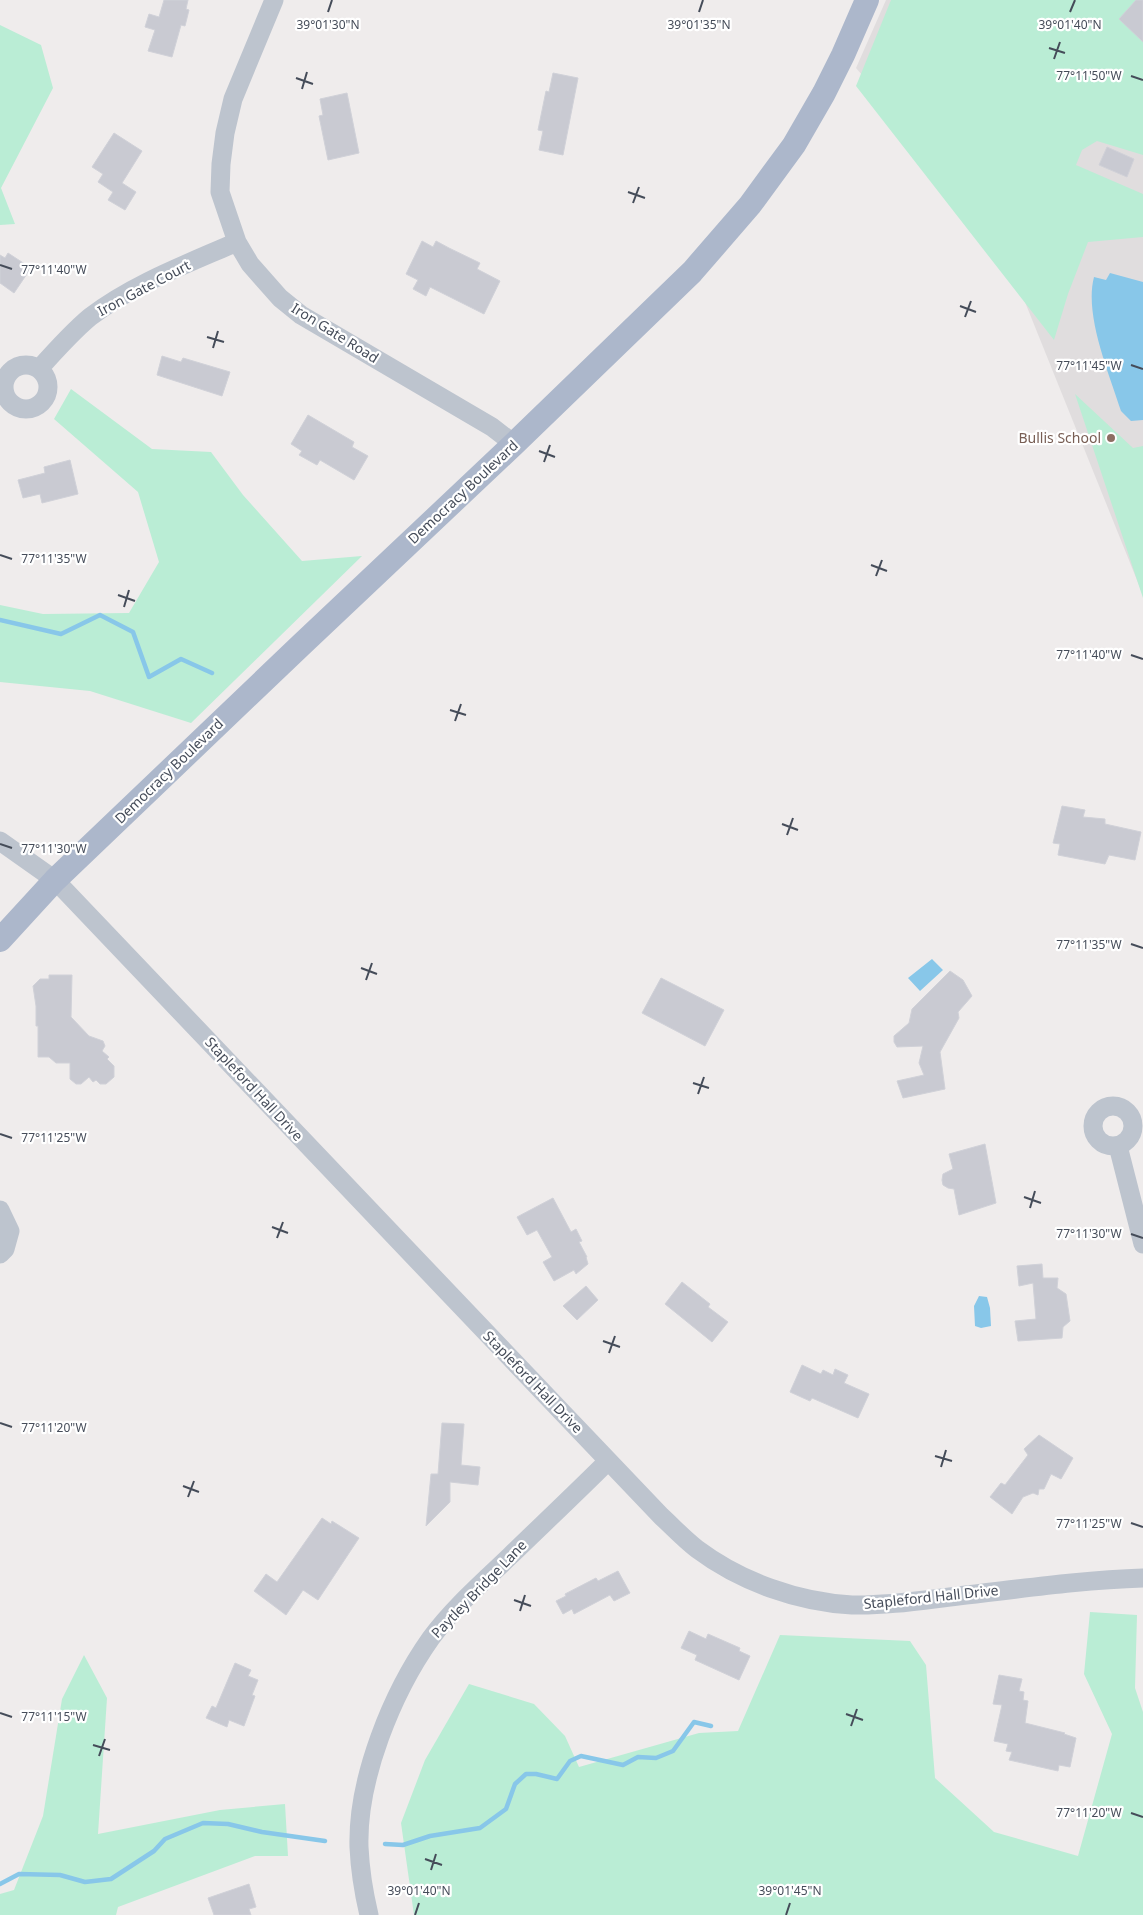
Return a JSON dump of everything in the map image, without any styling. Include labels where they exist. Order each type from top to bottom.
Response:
[{"type":"main road","name":"Democracy Boulevard","points":[[0,940],[55,880],[514,444],[692,272],[750,205],[794,145],[824,93],[867,0]]},
{"type":"street","name":"Iron Gate Road","points":[[274,0],[233,99],[225,133],[220,192],[236,242],[250,264],[266,283],[280,298],[302,315],[492,427],[514,444]]},
{"type":"street","name":"Iron Gate Court","points":[[39,369],[74,332],[111,302],[156,278],[236,242]]},
{"type":"street","name":"Stapleford Hall Drive","points":[[0,841],[55,880],[608,1461],[661,1516],[699,1550],[737,1574],[777,1590],[814,1600],[853,1605],[912,1602],[1067,1583],[1143,1578]]},
{"type":"street","points":[[1118,1146],[1143,1244]]},
{"type":"street","points":[[0,1210],[10,1231],[5,1249],[0,1254]]},
{"type":"street","name":"Paytley Bridge Lane","points":[[369,1915],[359,1847],[367,1780],[378,1738],[408,1674],[432,1638],[458,1606],[608,1461]]},
{"type":"shaded area","name":"Bullis School","points":[[886,0],[1143,0],[1143,595],[996,230],[856,68]]},
{"type":"green space","name":"Bullis School","points":[[891,0],[1143,0],[1143,155],[1097,141],[1082,150],[1076,165],[1143,194],[1143,237],[1088,242],[1068,294],[1054,340],[856,86]]},
{"type":"green space","points":[[0,25],[41,45],[53,88],[1,188],[15,224],[0,225]]},
{"type":"green space","points":[[71,389],[152,449],[211,452],[243,495],[302,561],[362,556],[191,723],[90,691],[0,682],[0,605],[43,614],[129,613],[159,562],[138,492],[54,419]]},
{"type":"green space","points":[[1075,394],[1133,448],[1143,446],[1143,598]]},
{"type":"green space","points":[[1090,1612],[1137,1615],[1135,1688],[1143,1712],[1143,1915],[414,1915],[401,1823],[425,1760],[469,1684],[534,1704],[565,1736],[579,1767],[699,1733],[738,1731],[780,1635],[910,1641],[926,1665],[935,1778],[994,1832],[1078,1856],[1112,1734],[1084,1674]]},
{"type":"green space","points":[[84,1655],[107,1698],[98,1834],[220,1810],[285,1804],[288,1856],[255,1856],[118,1907],[116,1915],[0,1915],[0,1894],[14,1890],[43,1816],[62,1699]]},
{"type":"water","points":[[1110,273],[1143,282],[1143,420],[1131,421],[1121,411],[1099,344],[1092,309],[1094,277],[1106,280]]},
{"type":"water","points":[[932,959],[943,970],[920,991],[908,978]]},
{"type":"water","points":[[979,1296],[987,1297],[991,1326],[981,1328],[975,1326],[974,1306]]},
{"type":"building","points":[[164,0],[188,0],[186,9],[189,10],[185,26],[181,25],[172,57],[148,51],[155,30],[145,27],[149,14],[159,17]]},
{"type":"building","points":[[1136,0],[1143,0],[1143,42],[1119,19]]},
{"type":"building","points":[[553,73],[578,78],[563,155],[539,150],[543,131],[538,130],[546,91],[549,92]]},
{"type":"building","points":[[347,93],[359,153],[328,160],[319,116],[323,115],[320,99]]},
{"type":"building","points":[[114,133],[142,151],[122,183],[136,192],[125,210],[108,200],[113,192],[98,182],[103,174],[92,167]]},
{"type":"building","points":[[1107,147],[1134,159],[1127,177],[1099,165]]},
{"type":"building","points":[[422,241],[433,247],[436,241],[480,263],[477,269],[500,281],[484,314],[430,287],[426,296],[413,289],[418,280],[406,274]]},
{"type":"building","points":[[8,253],[31,268],[14,293],[0,283],[0,255],[5,258]]},
{"type":"building","points":[[162,356],[181,362],[183,358],[230,372],[222,396],[157,375]]},
{"type":"building","points":[[308,415],[354,442],[352,447],[368,456],[354,480],[320,460],[317,465],[299,455],[302,451],[291,444]]},
{"type":"building","points":[[70,460],[78,494],[42,503],[40,494],[23,498],[18,480],[45,473],[44,467]]},
{"type":"building","points":[[1062,806],[1085,810],[1083,817],[1105,819],[1105,824],[1141,832],[1135,860],[1109,855],[1105,864],[1058,855],[1060,844],[1053,843]]},
{"type":"building","points":[[950,971],[963,980],[972,996],[958,1012],[959,1018],[940,1052],[945,1089],[903,1098],[897,1081],[924,1075],[919,1063],[923,1046],[897,1047],[894,1042],[894,1036],[909,1023],[912,1009]]},
{"type":"building","points":[[49,975],[72,975],[71,1017],[89,1036],[103,1041],[105,1046],[102,1051],[109,1057],[107,1059],[114,1066],[114,1077],[106,1084],[100,1084],[96,1080],[93,1082],[89,1077],[81,1084],[76,1084],[70,1079],[70,1063],[56,1063],[49,1057],[38,1057],[38,1026],[36,1026],[33,986],[40,979],[49,979]]},
{"type":"building","points":[[661,978],[724,1010],[705,1046],[642,1013]]},
{"type":"building","points":[[985,1144],[996,1203],[959,1215],[954,1189],[943,1185],[942,1180],[943,1174],[953,1169],[949,1154]]},
{"type":"building","points":[[553,1198],[571,1232],[576,1229],[582,1241],[579,1242],[587,1257],[588,1264],[576,1274],[574,1270],[554,1281],[543,1262],[552,1257],[537,1230],[527,1235],[517,1217]]},
{"type":"building","points":[[1042,1264],[1043,1278],[1058,1278],[1057,1288],[1066,1294],[1070,1321],[1063,1327],[1062,1338],[1018,1341],[1015,1321],[1036,1319],[1033,1283],[1019,1286],[1017,1266]]},
{"type":"building","points":[[682,1282],[710,1304],[708,1307],[728,1322],[712,1342],[665,1304]]},
{"type":"building","points":[[586,1286],[598,1300],[577,1320],[563,1306]]},
{"type":"building","points":[[802,1365],[821,1374],[823,1370],[833,1375],[835,1369],[848,1375],[844,1383],[869,1394],[858,1418],[812,1398],[810,1401],[790,1392]]},
{"type":"building","points":[[442,1423],[464,1424],[461,1465],[480,1467],[478,1485],[450,1482],[450,1502],[426,1526],[431,1474],[438,1474]]},
{"type":"building","points":[[1039,1435],[1073,1458],[1061,1479],[1051,1474],[1044,1489],[1039,1489],[1038,1495],[1033,1493],[1023,1497],[1012,1514],[990,1497],[1001,1483],[1005,1485],[1028,1455],[1024,1449]]},
{"type":"building","points":[[322,1518],[331,1524],[332,1521],[359,1538],[318,1600],[303,1590],[286,1615],[254,1591],[266,1574],[277,1582]]},
{"type":"building","points":[[618,1571],[630,1593],[614,1601],[610,1595],[574,1614],[572,1609],[563,1614],[556,1601],[566,1596],[565,1594],[596,1578],[598,1581]]},
{"type":"building","points":[[689,1631],[706,1639],[708,1634],[740,1648],[739,1651],[750,1656],[739,1680],[695,1660],[697,1655],[681,1648]]},
{"type":"building","points":[[235,1663],[251,1670],[248,1676],[258,1680],[252,1695],[255,1696],[244,1726],[229,1720],[227,1727],[206,1718],[212,1706],[216,1708]]},
{"type":"building","points":[[999,1675],[1022,1679],[1019,1691],[1024,1692],[1023,1700],[1028,1701],[1025,1723],[1065,1733],[1076,1738],[1070,1767],[1059,1765],[1058,1771],[1009,1760],[1012,1752],[1006,1751],[1008,1744],[994,1741],[1002,1705],[993,1704]]},
{"type":"building","points":[[249,1884],[256,1907],[249,1909],[251,1915],[214,1915],[208,1898]]},
{"type":"waterway","points":[[0,620],[61,634],[100,615],[133,632],[149,677],[181,659],[212,673]]},
{"type":"waterway","points":[[385,1844],[403,1845],[430,1836],[480,1828],[506,1809],[515,1784],[526,1774],[536,1774],[557,1779],[570,1761],[581,1756],[623,1765],[638,1757],[656,1758],[673,1751],[694,1722],[711,1726]]},
{"type":"waterway","points":[[0,1884],[19,1874],[60,1875],[85,1882],[111,1879],[154,1851],[165,1839],[203,1823],[228,1824],[262,1832],[325,1841]]},
{"type":"place","name":"Bullis School","points":[[1111,438]]}]
